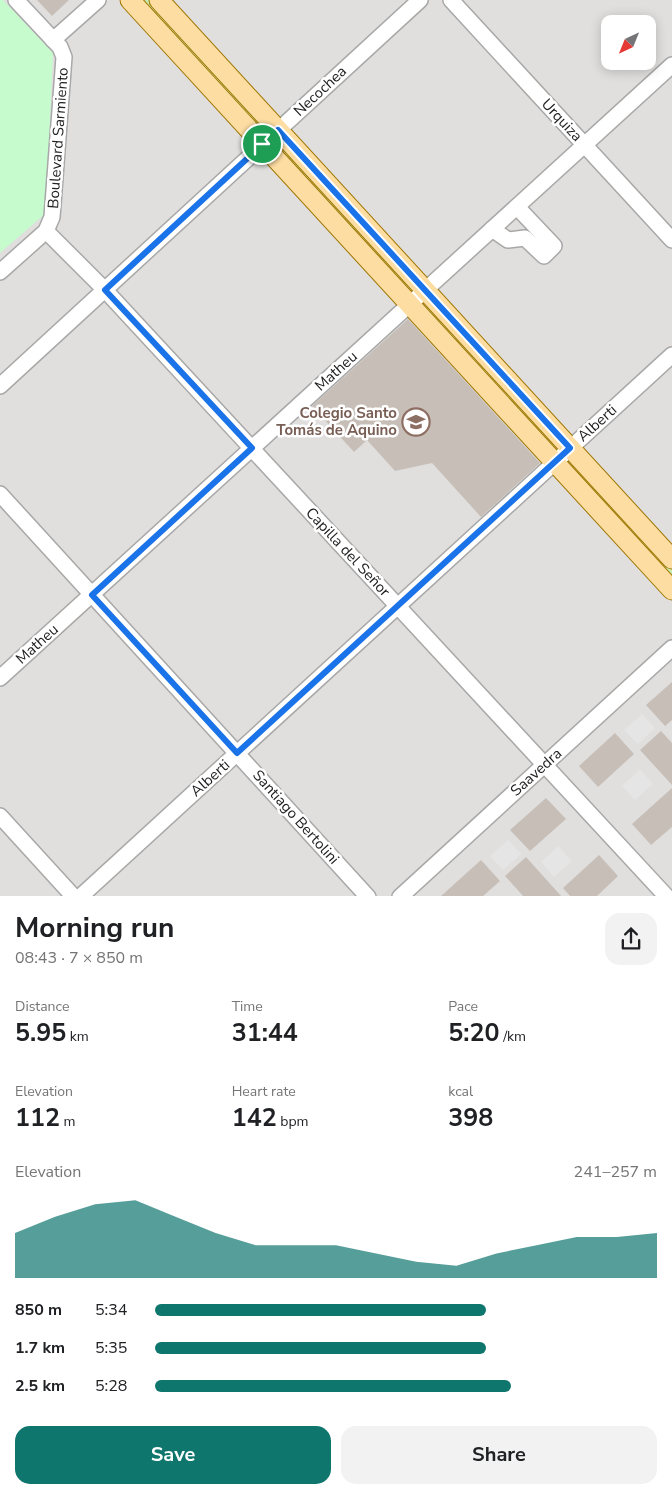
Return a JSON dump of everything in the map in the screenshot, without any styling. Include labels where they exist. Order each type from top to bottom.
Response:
[{"type":"main road","points":[[130,0],[672,590]]},
{"type":"main road","points":[[159,0],[672,559]]},
{"type":"street","name":"Boulevard Sarmiento","points":[[16,0],[60,47],[64,57],[52,217],[46,231]]},
{"type":"street","points":[[54,40],[98,0]]},
{"type":"street","name":"Necochea","points":[[0,386],[420,0]]},
{"type":"street","name":"Urquiza","points":[[451,0],[672,240]]},
{"type":"street","name":"Matheu","points":[[0,678],[672,65]]},
{"type":"street","points":[[492,229],[508,240],[525,238],[544,256],[554,246],[517,207]]},
{"type":"street","points":[[0,272],[46,231]]},
{"type":"street","name":"Capilla del Señor","points":[[46,231],[105,290],[667,896]]},
{"type":"street","name":"Alberti","points":[[80,896],[672,355]]},
{"type":"street","name":"Santiago Bertolini","points":[[0,494],[368,896]]},
{"type":"street","name":"Saavedra","points":[[400,896],[672,648]]},
{"type":"street","points":[[0,816],[74,896]]},
{"type":"shaded area","points":[[0,0],[672,0],[672,896],[0,896]]},
{"type":"shaded area","points":[[642,714],[655,728],[638,744],[624,730]]},
{"type":"shaded area","points":[[640,769],[653,784],[635,800],[622,786]]},
{"type":"shaded area","points":[[508,840],[521,854],[503,870],[490,856]]},
{"type":"shaded area","points":[[558,846],[572,861],[554,877],[541,862]]},
{"type":"green space","points":[[0,0],[3,0],[53,53],[46,213],[0,253]]},
{"type":"green space","points":[[142,0],[152,0],[264,127],[259,127]]},
{"type":"green space","points":[[280,145],[409,287],[404,286],[279,150]]},
{"type":"green space","points":[[428,304],[556,444],[555,447],[553,448],[424,308]]},
{"type":"green space","points":[[573,462],[672,568],[672,579],[569,466]]},
{"type":"building","points":[[37,0],[69,0],[52,16]]},
{"type":"building","name":"Colegio Santo Tomás de Aquino","points":[[408,319],[540,463],[481,517],[432,463],[395,471],[367,440],[354,452],[312,406]]},
{"type":"building","points":[[672,682],[672,720],[665,726],[646,705]]},
{"type":"building","points":[[661,731],[672,743],[672,785],[640,750]]},
{"type":"building","points":[[615,733],[634,754],[598,787],[579,766]]},
{"type":"building","points":[[672,788],[672,827],[651,845],[632,824]]},
{"type":"building","points":[[546,798],[566,819],[530,851],[510,830]]},
{"type":"building","points":[[599,855],[618,876],[597,896],[570,896],[563,888]]},
{"type":"building","points":[[526,857],[561,896],[523,896],[505,876]]},
{"type":"building","points":[[481,860],[500,881],[483,896],[441,896]]},
{"type":"place","name":"Colegio Santo Tomás de Aquino","points":[[416,422]]},
{"type":"route","points":[[278,130],[570,448],[237,753],[92,595],[252,448],[105,290],[262,144],[278,130]]}]
